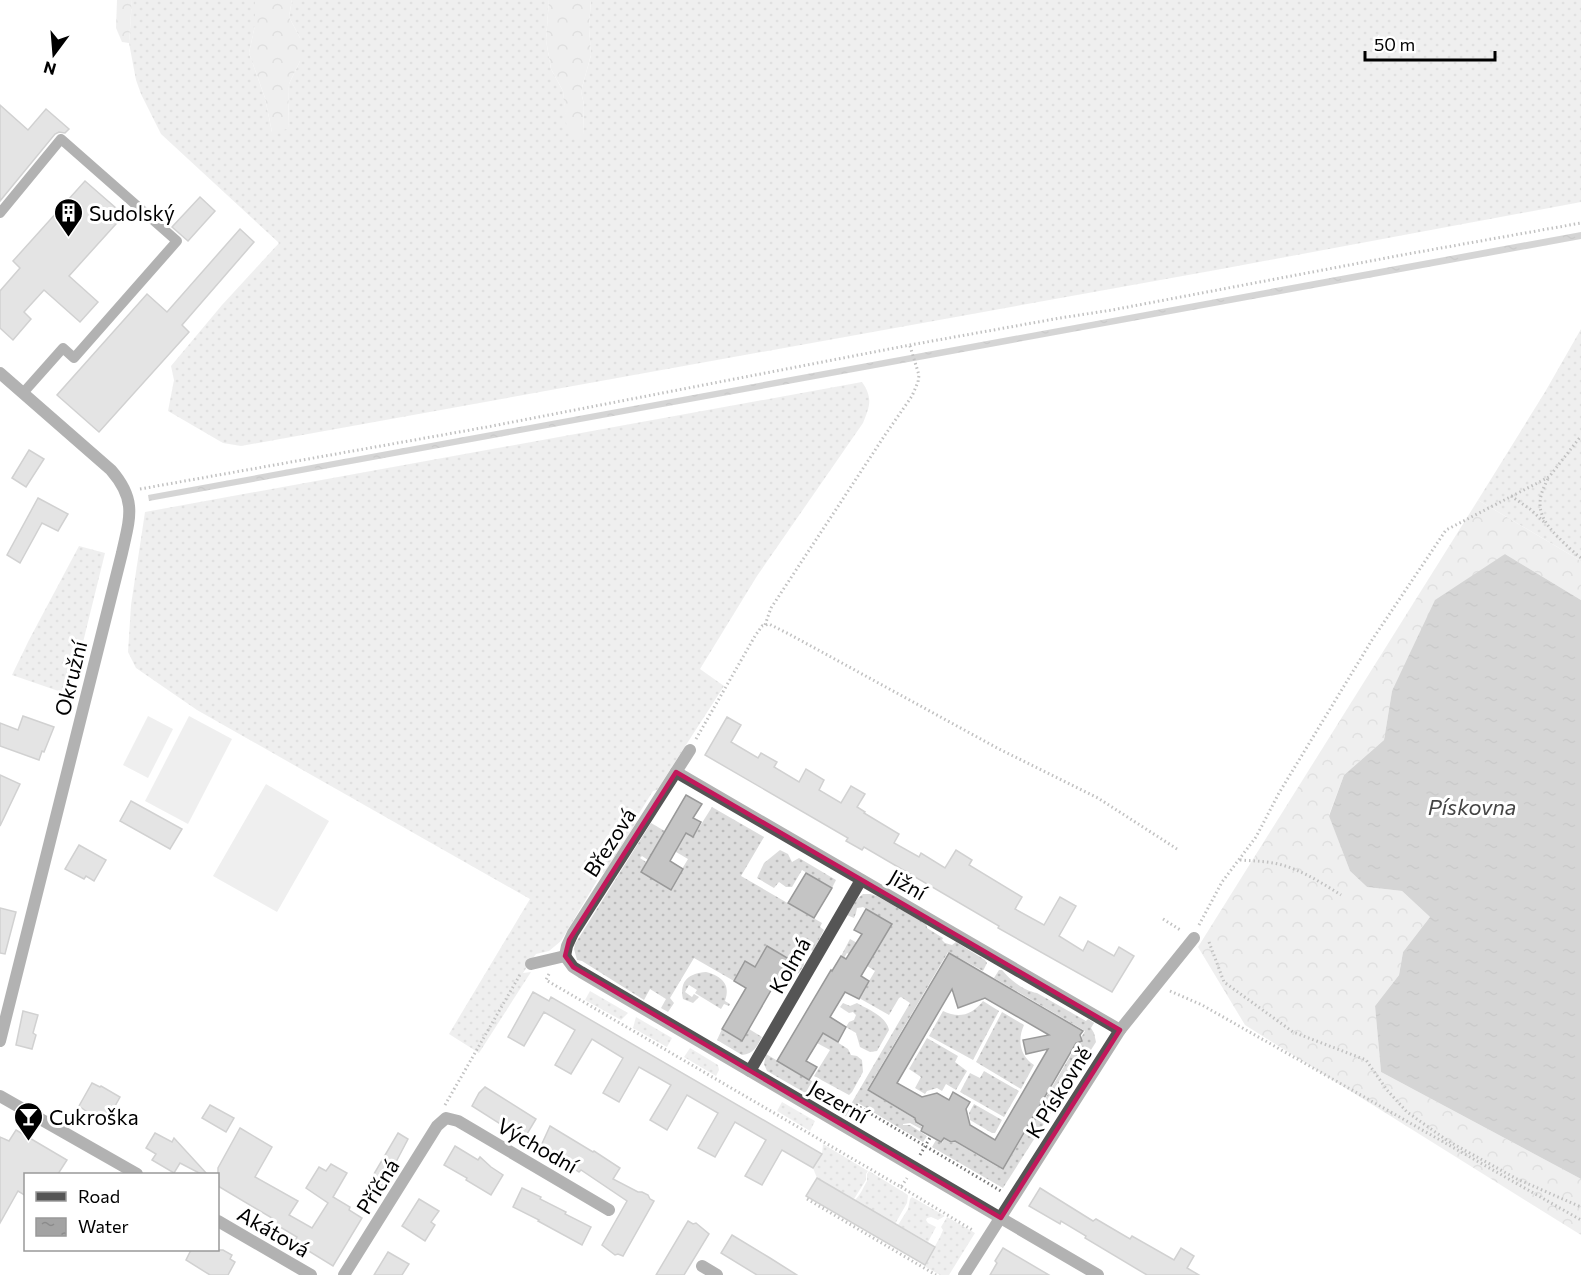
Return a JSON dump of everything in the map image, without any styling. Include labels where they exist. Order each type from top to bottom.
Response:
[{"type":"street","name":"Okružní","points":[[0,373],[111,470],[127,494],[129,504],[122,553],[0,1041]]},
{"type":"street","name":"Březová","points":[[565,956],[573,933],[690,750]]},
{"type":"street","name":"Jižní","points":[[676,772],[1120,1030]]},
{"type":"street","name":"Kolmá","points":[[750,1071],[861,880]]},
{"type":"street","name":"K Pískovně","points":[[964,1275],[1120,1030],[1199,934]]},
{"type":"street","points":[[531,964],[565,956]]},
{"type":"street","name":"Jezerní","points":[[565,956],[573,967],[581,972],[1098,1275]]},
{"type":"street","points":[[0,1096],[135,1173]]},
{"type":"street","name":"Východní","points":[[446,1118],[458,1121],[609,1209]]},
{"type":"street","name":"Příčná","points":[[344,1275],[437,1126],[446,1118]]},
{"type":"street","name":"Akátová","points":[[219,1222],[311,1275]]},
{"type":"street","points":[[702,1266],[717,1275]]},
{"type":"lane","points":[[0,213],[61,139],[177,241],[74,358],[63,348],[23,393]]},
{"type":"path","points":[[141,489],[487,428],[910,345],[1581,223]]},
{"type":"path","points":[[690,750],[755,636],[765,625],[771,608],[912,396],[919,375],[910,345]]},
{"type":"path","points":[[1545,523],[1540,509],[1540,495],[1549,477],[1581,436]]},
{"type":"path","points":[[1199,934],[1200,921],[1222,882],[1256,837],[1279,793],[1372,640],[1446,530],[1549,477]]},
{"type":"path","points":[[1511,496],[1530,509],[1581,558]]},
{"type":"path","points":[[765,625],[769,624],[789,634],[999,749],[1098,798],[1177,849]]},
{"type":"path","points":[[1238,860],[1265,861],[1282,865],[1315,879],[1341,895]]},
{"type":"path","points":[[1164,919],[1199,934]]},
{"type":"path","points":[[1199,934],[1200,921]]},
{"type":"path","points":[[1208,941],[1224,982],[1293,1032],[1366,1060],[1387,1090],[1407,1112],[1448,1141],[1517,1179],[1581,1207]]},
{"type":"path","points":[[446,1118],[445,1103],[525,966],[531,964]]},
{"type":"path","points":[[552,970],[546,980],[977,1233]]},
{"type":"path","points":[[1157,985],[1202,1005],[1581,1220]]},
{"type":"path","points":[[856,1106],[1003,1192],[1007,1186]]},
{"type":"path","points":[[917,1160],[931,1136]]},
{"type":"path","points":[[901,1187],[909,1174]]},
{"type":"path","points":[[807,1199],[936,1275]]},
{"type":"highlighted area","points":[[676,772],[1120,1030],[1001,1218],[573,967],[565,956],[569,940]]},
{"type":"green space","points":[[117,0],[132,0],[129,43],[122,42],[116,28]]},
{"type":"green space","points":[[132,0],[255,0],[255,25],[249,53],[265,98],[272,132],[288,128],[289,84],[300,61],[300,38],[289,17],[292,0],[549,0],[546,40],[551,69],[563,91],[567,123],[583,134],[584,105],[581,91],[591,55],[589,27],[591,0],[1581,0],[1581,202],[241,446],[223,443],[168,411],[174,380],[171,366],[222,305],[279,243],[161,134],[136,80],[129,43]]},
{"type":"green space","points":[[255,0],[292,0],[289,17],[300,38],[300,61],[289,84],[288,128],[278,133],[272,132],[265,98],[249,53],[255,25]]},
{"type":"green space","points":[[549,0],[591,0],[589,27],[591,55],[581,91],[584,105],[583,134],[579,138],[573,137],[566,123],[563,91],[551,69],[546,40]]},
{"type":"green space","points":[[1581,329],[1581,561],[1478,500]]},
{"type":"green space","points":[[862,382],[869,398],[863,423],[757,576],[700,669],[724,686],[657,790],[653,791],[638,815],[637,821],[605,872],[601,874],[561,941],[549,951],[536,954],[523,973],[531,972],[479,1053],[449,1034],[530,899],[197,710],[136,668],[128,652],[131,605],[145,512]]},
{"type":"green space","points":[[1478,500],[1581,561],[1581,600],[1505,554],[1392,691],[1384,740],[1344,775],[1329,815],[1350,871],[1367,887],[1402,891],[1430,917],[1403,952],[1399,975],[1375,1006],[1381,1072],[1581,1179],[1581,1235],[1245,1025],[1198,947]]},
{"type":"green space","points":[[79,546],[105,553],[70,695],[12,675]]},
{"type":"green space","points":[[148,716],[173,729],[148,778],[123,765]]},
{"type":"green space","points":[[189,716],[232,739],[188,824],[145,801]]},
{"type":"green space","points":[[266,784],[329,821],[277,912],[213,876]]},
{"type":"green space","points":[[712,807],[764,837],[741,876],[822,923],[820,927],[824,930],[813,951],[804,949],[802,953],[804,965],[796,974],[794,968],[785,965],[789,959],[767,946],[755,967],[745,962],[734,981],[694,958],[670,998],[674,1003],[668,1012],[661,1008],[666,999],[650,989],[644,1000],[577,960],[574,949],[651,823],[680,840],[685,832],[693,837]],"holes":[[[659,842],[688,859],[670,889],[641,872],[646,862],[640,858],[642,856],[648,860]]]},
{"type":"green space","points":[[780,850],[788,854],[792,862],[799,858],[836,880],[832,888],[802,870],[792,887],[786,887],[779,882],[774,888],[757,878],[764,863]]},
{"type":"green space","points":[[863,894],[877,896],[926,924],[927,928],[943,938],[945,943],[952,945],[956,942],[987,963],[983,971],[948,952],[867,1090],[915,1119],[916,1123],[922,1127],[921,1129],[910,1123],[903,1125],[910,1125],[927,1136],[923,1142],[858,1103],[849,1118],[767,1071],[764,1064],[766,1054],[851,1104],[910,1003],[899,998],[889,1015],[859,998],[875,971],[847,953],[844,958],[841,956],[850,939],[875,953],[892,924],[863,907],[857,908],[854,918],[847,915]]},
{"type":"green space","points":[[999,970],[1022,987],[1094,1023],[1091,1028],[1096,1042],[1003,1188],[932,1147],[936,1140],[942,1143],[944,1139],[951,1143],[955,1142],[1003,1170],[1085,1031],[994,978]]},
{"type":"green space","points":[[706,972],[717,976],[724,982],[727,990],[725,1001],[730,1004],[729,1006],[724,1004],[721,1009],[695,993],[697,990],[689,985],[685,992],[692,997],[694,994],[699,997],[693,1003],[683,999],[684,982],[695,974]]},
{"type":"green space","points":[[590,991],[628,1013],[621,1020],[585,1000]]},
{"type":"green space","points":[[983,1001],[999,1011],[973,1060],[929,1036],[943,1011],[954,1015],[965,1014],[974,1010]]},
{"type":"green space","points":[[843,1003],[850,1006],[857,1003],[876,1014],[887,1025],[889,1030],[877,1051],[870,1052],[860,1047],[856,1033],[846,1027],[856,1015],[840,1007]]},
{"type":"green space","points":[[1002,1012],[1024,1025],[1021,1047],[1026,1057],[1034,1065],[1021,1089],[976,1062]]},
{"type":"green space","points":[[636,1017],[672,1038],[667,1047],[633,1028]]},
{"type":"green space","points":[[722,1029],[742,1041],[749,1029],[762,1037],[752,1051],[742,1055],[717,1040]]},
{"type":"green space","points":[[823,1033],[848,1049],[851,1055],[862,1060],[863,1072],[849,1095],[814,1076],[830,1050],[817,1043]]},
{"type":"green space","points":[[927,1038],[958,1056],[955,1062],[967,1071],[956,1090],[946,1084],[942,1091],[937,1088],[925,1094],[915,1088],[921,1077],[909,1069]]},
{"type":"green space","points":[[690,1048],[718,1065],[719,1070],[716,1076],[684,1057]]},
{"type":"green space","points":[[984,1071],[1019,1091],[1004,1117],[960,1092],[970,1073],[980,1078]]},
{"type":"green space","points":[[782,1102],[815,1121],[810,1131],[777,1111]]},
{"type":"green space","points":[[974,1104],[1002,1120],[995,1133],[970,1120],[969,1113]]},
{"type":"green space","points":[[823,1144],[868,1171],[866,1180],[854,1199],[817,1178],[813,1168],[822,1154]]},
{"type":"green space","points":[[869,1171],[908,1195],[907,1203],[895,1224],[855,1200],[867,1181]]},
{"type":"green space","points":[[912,1197],[945,1216],[938,1220],[927,1218],[928,1223],[936,1227],[928,1242],[898,1225]]},
{"type":"green space","points":[[947,1217],[975,1233],[949,1275],[940,1275],[924,1266],[940,1237],[943,1230],[941,1227]]},
{"type":"water","points":[[1581,232],[1581,239],[149,501],[148,495]]},
{"type":"water","name":"Pískovna","points":[[1505,554],[1581,600],[1581,1179],[1381,1072],[1375,1006],[1399,975],[1403,952],[1430,917],[1402,891],[1367,887],[1350,871],[1329,816],[1344,775],[1384,740],[1392,691],[1435,600]]},
{"type":"building","points":[[0,105],[28,130],[46,109],[69,129],[65,133],[55,134],[0,201]]},
{"type":"building","name":"Sudolský","points":[[85,181],[124,215],[69,276],[98,302],[80,322],[44,290],[24,312],[31,319],[13,340],[0,328],[0,291],[20,268],[13,261]]},
{"type":"building","points":[[200,197],[215,211],[188,241],[172,227]]},
{"type":"building","points":[[240,229],[254,242],[182,325],[189,332],[99,432],[57,395],[147,294],[167,312]]},
{"type":"building","points":[[29,450],[44,459],[26,487],[12,478]]},
{"type":"building","points":[[38,498],[68,514],[58,531],[42,523],[20,563],[7,555]]},
{"type":"building","points":[[23,716],[54,727],[39,760],[0,746],[0,723],[18,730]]},
{"type":"building","points":[[727,717],[741,725],[731,742],[758,758],[761,753],[777,762],[774,767],[799,782],[806,769],[824,780],[819,790],[841,803],[851,786],[865,794],[857,807],[899,834],[894,843],[919,857],[921,853],[945,868],[956,850],[972,860],[969,865],[1022,897],[1015,909],[1044,925],[1060,897],[1076,906],[1059,936],[1083,951],[1088,941],[1114,956],[1119,947],[1134,956],[1112,992],[998,928],[999,926],[864,847],[862,850],[846,841],[848,838],[705,755]]},
{"type":"building","points":[[0,775],[20,784],[0,826]]},
{"type":"building","points":[[686,795],[702,804],[693,818],[701,822],[693,837],[686,833],[670,861],[683,869],[671,890],[641,872]]},
{"type":"building","points":[[131,801],[182,829],[170,849],[120,821]]},
{"type":"building","points":[[79,845],[106,860],[94,881],[86,876],[84,879],[65,869]]},
{"type":"building","points":[[806,873],[832,888],[814,918],[788,903]]},
{"type":"building","points":[[0,908],[16,912],[5,954],[0,953]]},
{"type":"building","points":[[866,909],[892,924],[861,976],[869,981],[859,999],[845,992],[830,1017],[846,1027],[838,1042],[823,1033],[806,1061],[817,1067],[809,1080],[777,1061],[831,970],[841,956],[846,959],[862,934],[854,930]]},
{"type":"building","points":[[767,946],[789,959],[742,1041],[722,1029],[746,988],[734,981],[745,961],[755,967]]},
{"type":"building","points":[[949,953],[1083,1031],[1080,1035],[1082,1041],[1076,1043],[1003,1169],[955,1141],[951,1142],[944,1138],[941,1142],[921,1131],[923,1126],[916,1122],[915,1118],[868,1090]],"holes":[[[952,989],[958,1008],[985,998],[1049,1035],[1023,1040],[1026,1054],[1048,1049],[995,1140],[970,1125],[966,1109],[970,1102],[953,1092],[949,1100],[937,1093],[922,1097],[897,1083]]]},
{"type":"building","points":[[533,992],[549,1001],[551,997],[822,1154],[813,1168],[782,1150],[762,1185],[745,1176],[766,1140],[735,1122],[715,1157],[698,1148],[718,1113],[687,1095],[667,1130],[650,1120],[671,1085],[639,1067],[619,1102],[603,1093],[623,1058],[592,1039],[571,1074],[555,1065],[575,1030],[544,1012],[524,1046],[508,1037]]},
{"type":"building","points":[[23,1011],[38,1015],[32,1049],[16,1045]]},
{"type":"building","points":[[92,1083],[120,1097],[105,1124],[79,1106]]},
{"type":"building","points":[[485,1087],[536,1119],[524,1139],[472,1106]]},
{"type":"building","points":[[210,1105],[234,1118],[226,1132],[202,1118]]},
{"type":"building","points":[[550,1126],[620,1168],[613,1179],[648,1195],[654,1201],[623,1256],[615,1255],[602,1245],[627,1201],[581,1170],[579,1172],[540,1148]]},
{"type":"building","points":[[240,1128],[272,1147],[255,1177],[298,1201],[289,1215],[312,1228],[328,1203],[306,1188],[319,1167],[326,1171],[331,1164],[347,1173],[333,1197],[350,1207],[349,1210],[362,1218],[333,1266],[294,1242],[297,1237],[270,1221],[272,1218],[219,1187],[218,1168]]},
{"type":"building","points":[[16,1130],[67,1160],[59,1173],[24,1173],[24,1195],[18,1191],[0,1223],[0,1137],[9,1141]]},
{"type":"building","points":[[155,1133],[172,1142],[174,1138],[206,1173],[199,1173],[180,1163],[174,1173],[152,1160],[156,1154],[146,1148]]},
{"type":"building","points":[[398,1133],[408,1139],[385,1187],[371,1179]]},
{"type":"building","points":[[455,1146],[478,1160],[480,1157],[503,1175],[491,1195],[444,1165]]},
{"type":"building","points":[[817,1178],[935,1247],[925,1265],[806,1196]]},
{"type":"building","points":[[522,1188],[591,1227],[582,1245],[513,1207]]},
{"type":"building","points":[[1040,1188],[1093,1221],[1096,1219],[1130,1239],[1132,1236],[1174,1260],[1181,1248],[1194,1256],[1187,1268],[1199,1275],[1147,1275],[1061,1221],[1060,1224],[1029,1206]]},
{"type":"building","points":[[419,1199],[439,1211],[431,1222],[435,1225],[425,1241],[402,1226]]},
{"type":"building","points":[[688,1221],[696,1223],[709,1234],[684,1275],[656,1275]]},
{"type":"building","points":[[732,1235],[797,1275],[757,1275],[721,1253]]},
{"type":"building","points":[[1003,1248],[1049,1275],[990,1275]]},
{"type":"building","points":[[223,1250],[232,1255],[230,1259],[235,1262],[228,1275],[210,1275],[186,1260],[190,1251]]},
{"type":"building","points":[[388,1252],[409,1264],[402,1275],[374,1275]]},
{"type":"place","name":"Sudolský","points":[[68,238]]},
{"type":"place","name":"Cukroška","points":[[28,1142]]}]
